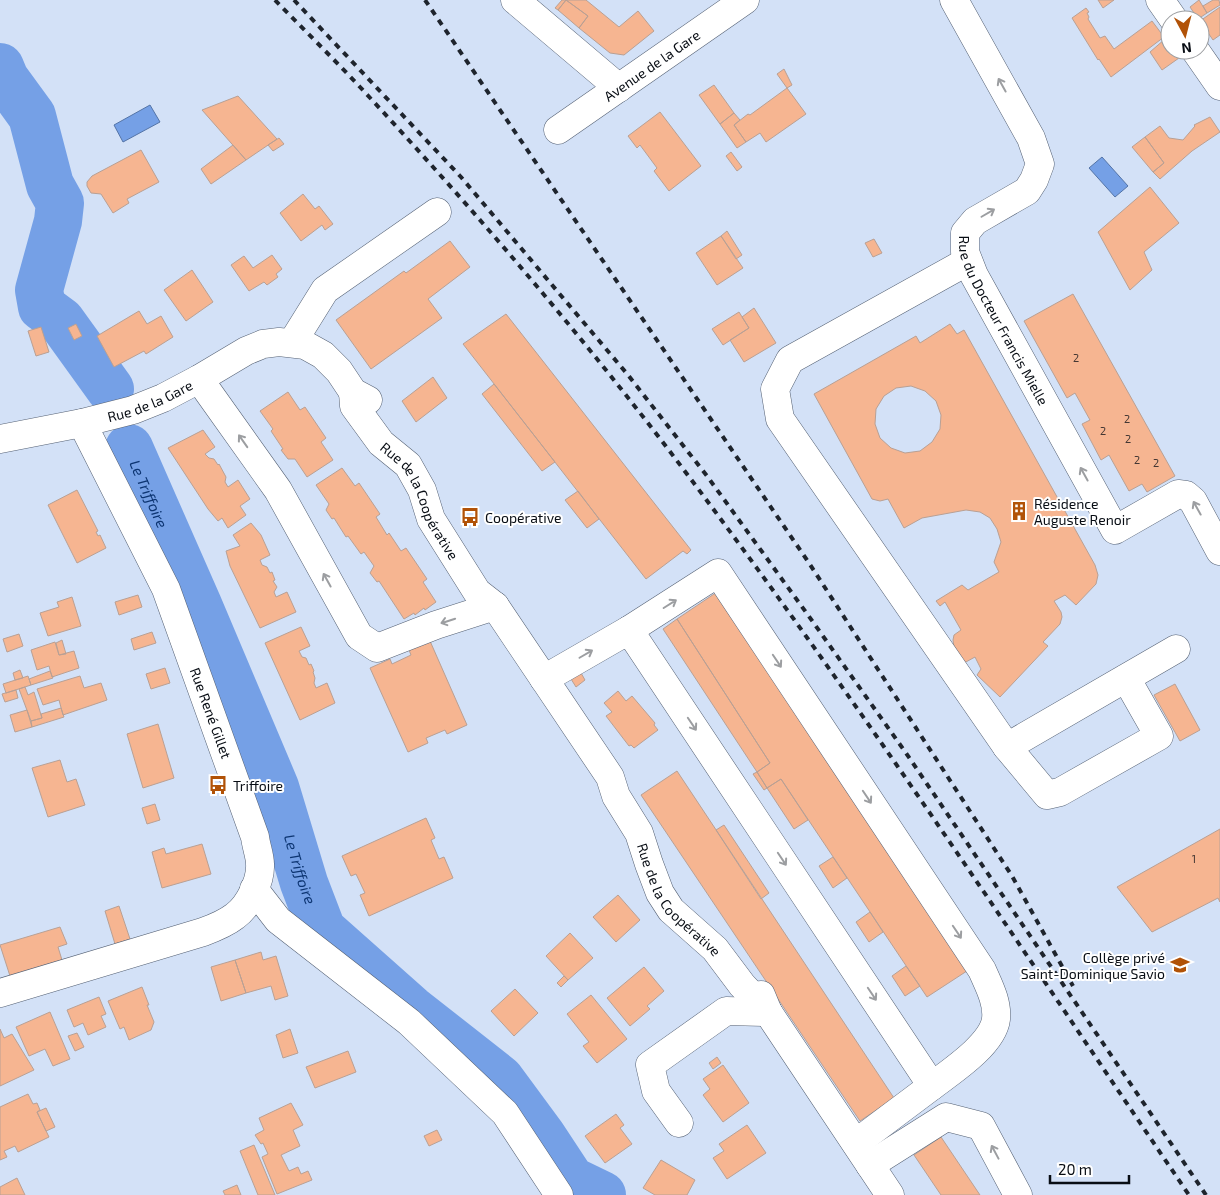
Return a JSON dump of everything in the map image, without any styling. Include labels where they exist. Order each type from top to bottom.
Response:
[{"type":"street","points":[[515,0],[619,88]]},
{"type":"street","name":"Avenue de la Gare","points":[[558,130],[745,0]]},
{"type":"street","name":"Rue du Docteur Francis Mielle","points":[[954,0],[1031,138],[1040,164],[1034,180],[1027,191],[975,221],[964,233],[965,252],[974,275],[1115,530],[1178,494],[1186,495],[1193,501],[1220,551]]},
{"type":"street","points":[[1202,60],[1220,86]]},
{"type":"street","points":[[292,343],[325,290],[437,212]]},
{"type":"street","points":[[968,261],[790,360],[775,389],[780,419],[1007,747],[1047,795],[1060,792],[1159,736],[1126,678]]},
{"type":"street","name":"Rue de la Gare","points":[[0,439],[82,423],[133,410],[163,398],[246,351],[263,344],[292,343]]},
{"type":"street","name":"Rue de la Coopérative","points":[[292,343],[305,345],[323,355],[339,371],[353,392],[354,406],[381,443],[408,465],[422,490],[431,520],[477,592],[495,606],[610,777],[629,788],[651,825],[663,857],[685,898],[694,908],[708,918],[752,976],[768,1012],[890,1195]]},
{"type":"street","points":[[199,379],[278,490],[359,636],[377,648],[436,625],[495,606]]},
{"type":"street","name":"Rue René Gillet","points":[[0,993],[203,932],[236,916],[247,903],[254,889],[260,865],[254,837],[166,589],[82,423]]},
{"type":"street","points":[[544,679],[629,630],[718,573],[971,953],[985,978],[994,1000],[996,1019],[989,1036],[973,1055],[932,1086],[863,1154]]},
{"type":"street","points":[[629,630],[932,1086]]},
{"type":"street","points":[[1007,747],[1176,649]]},
{"type":"street","points":[[254,889],[278,920],[409,1022],[505,1113],[559,1195]]},
{"type":"street","points":[[679,1123],[656,1091],[650,1065],[726,1011],[768,1012]]},
{"type":"street","points":[[863,1154],[946,1117],[981,1126],[1018,1195]]},
{"type":"water","points":[[150,105],[160,122],[123,142],[114,125]]},
{"type":"water","points":[[1102,157],[1128,186],[1115,197],[1089,168]]},
{"type":"building","points":[[562,0],[566,0],[558,10],[555,8]]},
{"type":"building","points":[[566,0],[586,0],[619,27],[638,11],[654,31],[624,55],[610,53],[579,28],[588,16]]},
{"type":"building","points":[[566,0],[588,16],[579,28],[558,10]]},
{"type":"building","points":[[1098,0],[1114,0],[1103,8]]},
{"type":"building","points":[[1199,0],[1205,10],[1192,10],[1190,7]]},
{"type":"building","points":[[1213,0],[1219,0],[1220,5],[1210,11],[1205,10],[1203,6]]},
{"type":"building","points":[[1220,7],[1220,35],[1213,40],[1210,36],[1210,14]]},
{"type":"building","points":[[1086,8],[1089,12],[1087,13],[1088,19],[1100,38],[1105,36],[1114,49],[1152,21],[1160,32],[1160,40],[1111,77],[1072,18]]},
{"type":"building","points":[[1160,43],[1160,60],[1176,60],[1162,70],[1150,52]]},
{"type":"building","points":[[784,69],[792,85],[787,88],[777,74]]},
{"type":"building","points":[[714,85],[734,113],[720,124],[699,95]]},
{"type":"building","points":[[787,88],[806,114],[766,142],[760,133],[746,142],[734,125]]},
{"type":"building","points":[[238,96],[277,139],[246,160],[202,110]]},
{"type":"building","points":[[660,112],[701,166],[669,191],[654,171],[657,168],[640,145],[637,148],[628,136]]},
{"type":"building","points":[[734,113],[740,120],[734,125],[746,142],[737,148],[720,124]]},
{"type":"building","points":[[1210,117],[1220,132],[1192,151],[1160,179],[1153,172],[1164,163],[1145,137],[1160,126],[1169,138],[1183,140],[1194,125]]},
{"type":"building","points":[[1145,137],[1164,163],[1153,172],[1132,147]]},
{"type":"building","points":[[279,138],[284,144],[273,151],[268,145]]},
{"type":"building","points":[[233,145],[246,160],[211,184],[201,169]]},
{"type":"building","points":[[141,150],[159,182],[127,199],[129,203],[113,213],[101,194],[91,193],[87,182],[92,176]]},
{"type":"building","points":[[731,152],[742,167],[737,171],[726,156]]},
{"type":"building","points":[[1150,187],[1179,223],[1144,252],[1152,270],[1130,290],[1098,232]]},
{"type":"building","points":[[303,194],[315,209],[319,206],[333,224],[325,230],[322,225],[301,241],[280,213]]},
{"type":"building","points":[[727,231],[742,255],[736,259],[721,236]]},
{"type":"building","points":[[721,236],[743,268],[717,285],[696,253]]},
{"type":"building","points":[[874,239],[882,253],[873,257],[865,243]]},
{"type":"building","points":[[450,241],[470,267],[428,299],[442,318],[371,369],[336,320],[404,271],[406,273]]},
{"type":"building","points":[[272,255],[282,269],[276,274],[278,277],[267,285],[264,282],[249,291],[231,265],[244,256],[253,268]]},
{"type":"building","points":[[192,270],[213,302],[186,321],[164,290]]},
{"type":"building","points":[[1073,294],[1175,476],[1147,492],[1142,484],[1129,491],[1109,455],[1101,460],[1082,424],[1090,420],[1075,393],[1067,398],[1024,321]]},
{"type":"building","points":[[754,308],[776,343],[744,362],[730,340],[749,328],[742,317]]},
{"type":"building","points":[[139,311],[147,324],[161,316],[173,337],[146,354],[144,351],[114,367],[97,336]]},
{"type":"building","points":[[739,312],[749,328],[723,345],[712,329]]},
{"type":"building","points":[[506,314],[691,550],[687,554],[683,551],[646,579],[463,344]]},
{"type":"building","points":[[76,324],[82,336],[74,340],[68,328]]},
{"type":"building","name":"Résidence Auguste Renoir","points":[[950,324],[957,334],[964,330],[1095,565],[1098,575],[1096,584],[1076,605],[1065,595],[1054,601],[1062,617],[1060,624],[1043,642],[1048,646],[1000,697],[977,675],[981,669],[975,657],[964,663],[954,647],[953,640],[954,635],[961,630],[945,602],[940,606],[936,601],[962,585],[968,590],[999,572],[994,562],[1001,542],[997,529],[990,518],[980,512],[966,510],[922,518],[904,528],[888,499],[880,501],[872,499],[814,394],[916,336],[920,343]],"holes":[[[911,386],[925,391],[936,401],[941,415],[940,429],[932,442],[920,451],[905,453],[891,448],[880,438],[875,424],[876,409],[884,396],[896,388]]]},
{"type":"building","points":[[41,327],[49,352],[36,356],[28,331]]},
{"type":"building","points":[[433,377],[447,398],[416,422],[402,401]]},
{"type":"building","points":[[494,384],[555,462],[542,471],[482,394]]},
{"type":"building","points":[[288,392],[300,410],[305,407],[326,438],[321,442],[333,460],[307,477],[295,459],[288,459],[281,450],[283,449],[271,431],[273,429],[260,411]]},
{"type":"building","points":[[203,430],[215,447],[205,454],[219,464],[226,477],[225,482],[228,487],[238,480],[250,499],[240,506],[246,515],[228,528],[222,518],[218,521],[208,509],[168,448]]},
{"type":"building","points":[[342,468],[355,486],[359,483],[380,514],[376,517],[387,535],[389,533],[401,551],[406,548],[427,579],[423,582],[436,602],[425,610],[424,608],[415,615],[414,613],[404,619],[379,581],[377,582],[370,573],[374,566],[364,552],[361,554],[326,510],[329,504],[316,485]]},
{"type":"building","points":[[77,490],[98,531],[96,532],[98,536],[100,535],[106,548],[77,563],[48,505]]},
{"type":"building","points":[[578,491],[599,519],[587,528],[565,500]]},
{"type":"building","points":[[251,523],[261,535],[270,555],[260,560],[270,573],[272,572],[275,580],[273,581],[277,587],[274,592],[276,597],[287,592],[296,612],[260,628],[230,566],[226,551],[240,546],[233,535]]},
{"type":"building","points":[[720,590],[970,969],[927,997],[781,779],[767,788],[757,772],[770,763],[677,619]]},
{"type":"building","points":[[138,595],[142,607],[119,615],[115,602]]},
{"type":"building","points":[[72,597],[81,626],[48,636],[40,613],[59,607],[57,602]]},
{"type":"building","points":[[677,619],[770,763],[757,772],[663,629]]},
{"type":"building","points":[[301,627],[310,646],[299,651],[302,657],[306,658],[309,665],[311,664],[314,671],[316,688],[327,683],[335,703],[300,720],[265,643]]},
{"type":"building","points":[[152,632],[156,643],[134,650],[131,639]]},
{"type":"building","points":[[19,634],[23,646],[7,652],[3,639]]},
{"type":"building","points":[[62,640],[66,654],[59,655],[56,643]]},
{"type":"building","points":[[430,641],[467,725],[447,734],[445,730],[426,738],[428,743],[408,752],[370,668],[390,659],[392,664],[411,655],[409,650]]},
{"type":"building","points":[[55,642],[59,655],[74,651],[79,668],[52,677],[49,666],[37,670],[31,650]]},
{"type":"building","points":[[165,668],[170,683],[151,689],[146,674]]},
{"type":"building","points":[[20,670],[23,678],[15,680],[13,673]]},
{"type":"building","points":[[50,671],[53,678],[31,685],[29,679]]},
{"type":"building","points":[[581,673],[585,680],[576,687],[571,679]]},
{"type":"building","points":[[28,676],[31,685],[6,693],[3,684]]},
{"type":"building","points":[[80,676],[84,688],[101,683],[107,700],[63,715],[59,700],[43,705],[37,689]]},
{"type":"building","points":[[1175,684],[1200,730],[1180,741],[1154,695]]},
{"type":"building","points":[[25,687],[28,695],[34,692],[42,718],[31,721],[19,689]]},
{"type":"building","points":[[16,690],[18,698],[5,702],[2,694]]},
{"type":"building","points":[[618,691],[626,701],[632,696],[655,723],[654,725],[658,730],[634,748],[631,745],[629,746],[606,716],[612,712],[604,703]]},
{"type":"building","points":[[61,708],[64,717],[32,727],[31,721],[42,718],[41,714]]},
{"type":"building","points":[[27,710],[32,727],[15,732],[10,715]]},
{"type":"building","points":[[158,724],[174,778],[143,788],[127,734]]},
{"type":"building","points":[[60,760],[67,782],[76,779],[85,805],[48,817],[32,768]]},
{"type":"building","points":[[677,771],[894,1098],[860,1121],[641,795]]},
{"type":"building","points":[[757,772],[767,788],[764,790],[753,774]]},
{"type":"building","points":[[781,779],[808,820],[794,829],[767,788]]},
{"type":"building","points":[[155,804],[160,820],[147,824],[142,808]]},
{"type":"building","points":[[426,818],[435,838],[431,840],[439,859],[444,857],[453,878],[369,916],[360,895],[365,893],[356,874],[351,876],[342,856]]},
{"type":"building","points":[[724,825],[769,893],[761,899],[716,830]]},
{"type":"building","points":[[1220,829],[1220,902],[1218,898],[1152,932],[1117,887]]},
{"type":"building","points":[[202,844],[211,874],[162,888],[152,852],[164,848],[166,854]]},
{"type":"building","points":[[833,857],[847,878],[833,888],[819,866]]},
{"type":"building","points":[[618,895],[640,920],[616,942],[593,917]]},
{"type":"building","points":[[119,906],[130,939],[115,944],[105,911]]},
{"type":"building","points":[[870,912],[883,932],[869,942],[856,922]]},
{"type":"building","points":[[60,927],[67,944],[58,947],[62,960],[10,976],[0,945]]},
{"type":"building","points":[[570,933],[593,958],[568,980],[546,956]]},
{"type":"building","points":[[261,952],[263,960],[276,956],[288,996],[275,1000],[271,986],[246,993],[235,960]]},
{"type":"building","points":[[235,960],[246,993],[221,1001],[211,967]]},
{"type":"building","points":[[906,966],[920,986],[905,996],[892,976]]},
{"type":"building","points":[[644,967],[664,991],[647,1006],[650,1009],[630,1026],[607,998]]},
{"type":"building","points":[[564,976],[568,980],[561,987],[557,983]]},
{"type":"building","points":[[142,987],[154,1022],[151,1030],[129,1040],[124,1027],[120,1029],[108,1001]]},
{"type":"building","points":[[515,989],[538,1013],[514,1036],[491,1011]]},
{"type":"building","points":[[591,995],[627,1039],[597,1063],[583,1046],[589,1042],[567,1014]]},
{"type":"building","points":[[99,997],[106,1014],[101,1016],[106,1027],[88,1035],[83,1023],[74,1027],[67,1010]]},
{"type":"building","points":[[50,1012],[70,1059],[53,1066],[45,1049],[29,1056],[16,1027]]},
{"type":"building","points":[[0,1029],[4,1038],[12,1034],[34,1070],[0,1086]]},
{"type":"building","points":[[290,1029],[298,1053],[283,1058],[276,1035]]},
{"type":"building","points":[[77,1033],[84,1047],[75,1051],[68,1036]]},
{"type":"building","points":[[348,1051],[356,1072],[315,1088],[306,1067]]},
{"type":"building","points":[[717,1057],[721,1063],[713,1069],[709,1063]]},
{"type":"building","points":[[723,1065],[749,1103],[723,1122],[703,1095],[710,1089],[703,1079]]},
{"type":"building","points":[[28,1094],[33,1104],[37,1103],[40,1110],[37,1112],[49,1137],[18,1152],[15,1146],[4,1151],[7,1157],[0,1160],[0,1107]]},
{"type":"building","points":[[291,1103],[303,1125],[293,1130],[300,1146],[281,1155],[289,1171],[298,1167],[301,1174],[308,1171],[312,1180],[277,1194],[262,1157],[268,1154],[263,1143],[261,1144],[255,1135],[264,1130],[259,1118]]},
{"type":"building","points":[[46,1108],[55,1127],[46,1131],[37,1112]]},
{"type":"building","points":[[616,1114],[624,1125],[620,1128],[632,1144],[605,1163],[585,1136]]},
{"type":"building","points":[[747,1125],[766,1153],[727,1179],[713,1158],[724,1151],[719,1144]]},
{"type":"building","points":[[437,1130],[442,1140],[429,1146],[424,1136]]},
{"type":"building","points":[[941,1137],[980,1195],[941,1195],[914,1155]]},
{"type":"building","points":[[254,1145],[275,1195],[258,1195],[240,1151]]},
{"type":"building","points":[[661,1160],[695,1180],[687,1195],[655,1195],[643,1188]]},
{"type":"building","points":[[17,1178],[25,1195],[0,1195],[0,1187]]},
{"type":"building","points":[[237,1185],[241,1195],[225,1195],[223,1191]]},
{"type":"waterway","name":"Le Triffoire","points":[[0,67],[5,79],[32,116],[50,185],[60,203],[58,221],[39,290],[42,307],[61,321],[110,389]]},
{"type":"waterway","name":"Le Triffoire","points":[[129,448],[275,787],[304,883],[322,930],[411,1009],[500,1079],[542,1136],[571,1180],[602,1195]]},
{"type":"railway","points":[[275,0],[360,87],[448,183],[575,332],[657,434],[823,660],[1189,1195]]},
{"type":"railway","points":[[294,0],[461,177],[628,375],[707,476],[906,753],[1206,1195]]},
{"type":"railway","points":[[425,0],[809,563],[1012,876],[1073,986]]},
{"type":"place","name":"Résidence Auguste Renoir","points":[[1019,511]]},
{"type":"place","name":"Coopérative","points":[[470,517]]},
{"type":"place","name":"Triffoire","points":[[218,785]]},
{"type":"place","name":"Collège privé Saint-Dominique Savio","points":[[1180,965]]}]
